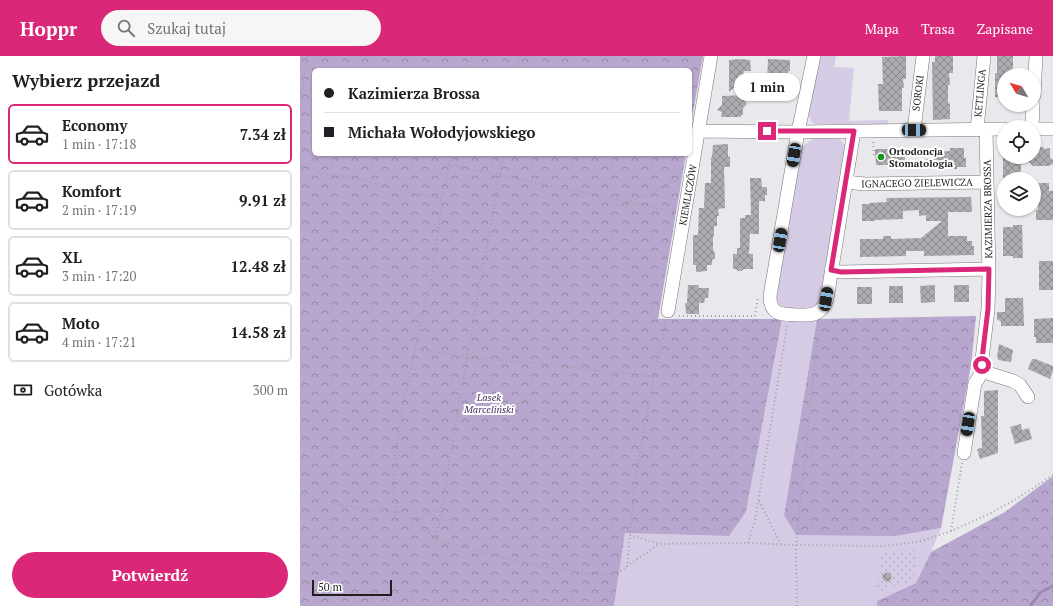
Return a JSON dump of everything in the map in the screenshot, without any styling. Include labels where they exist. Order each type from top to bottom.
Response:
[{"type":"street","name":"KIEMLICZÓW","points":[[670,315],[711,56]]},
{"type":"street","points":[[814,56],[798,132],[770,301],[771,307],[775,312],[782,315],[812,315],[821,310],[824,305],[829,284],[854,131]]},
{"type":"street","name":"SOROKI","points":[[914,130],[923,56]]},
{"type":"street","name":"KETLINGA","points":[[982,130],[984,56]]},
{"type":"street","points":[[1035,68],[1036,56]]},
{"type":"street","points":[[1041,128],[1053,129]]},
{"type":"street","points":[[698,131],[798,132],[997,129]]},
{"type":"street","name":"KAZIMIERZA BROSSA","points":[[964,452],[975,382],[980,377],[988,309],[989,269],[987,182],[982,130]]},
{"type":"street","name":"IGNACEGO ZIELEWICZA","points":[[846,182],[866,184],[987,182]]},
{"type":"street","points":[[831,270],[841,272],[989,269]]},
{"type":"street","points":[[981,371],[1013,380],[1020,386],[1028,397]]},
{"type":"path","points":[[300,102],[308,56]]},
{"type":"path","points":[[469,68],[472,56]]},
{"type":"path","points":[[517,68],[519,56]]},
{"type":"path","points":[[873,138],[874,155]]},
{"type":"path","points":[[396,512],[394,484],[395,452],[405,395],[432,273],[441,199],[451,156]]},
{"type":"path","points":[[436,540],[503,156]]},
{"type":"path","points":[[449,165],[677,214]]},
{"type":"path","points":[[300,166],[441,199]]},
{"type":"path","points":[[626,203],[654,192],[684,174]]},
{"type":"path","points":[[627,567],[638,462],[654,376],[670,315],[755,316],[759,294]]},
{"type":"path","points":[[797,606],[796,545],[820,318]]},
{"type":"path","points":[[748,543],[755,521],[787,325]]},
{"type":"path","points":[[415,349],[480,359],[557,365],[654,376]]},
{"type":"path","points":[[952,531],[964,452]]},
{"type":"path","points":[[630,535],[659,544],[748,543],[796,545],[891,545],[918,542],[952,531],[989,514],[1018,498],[1053,475]]},
{"type":"path","points":[[300,494],[344,506],[396,512],[417,521],[436,540],[557,569],[595,574],[616,574],[659,544]]},
{"type":"path","points":[[758,500],[782,544]]},
{"type":"path","points":[[417,521],[441,507]]},
{"type":"shaded area","points":[[818,56],[836,56],[834,67],[854,68],[849,121],[888,120],[888,124],[814,124],[807,113]]},
{"type":"shaded area","points":[[813,139],[840,139],[845,145],[844,150],[847,150],[822,300],[817,309],[784,312],[776,299],[801,144],[804,145]]},
{"type":"shaded area","points":[[782,319],[817,319],[784,515],[896,536],[941,528],[916,583],[877,601],[877,606],[614,606],[625,533],[729,536],[746,512]]},
{"type":"shaded area","points":[[917,549],[914,581],[876,592],[882,552]]},
{"type":"green space","name":"Lasek Marceliński","points":[[300,56],[703,56],[692,118],[692,68],[312,68],[312,156],[686,156],[658,319],[782,319],[746,512],[729,536],[625,533],[614,606],[300,606]]},
{"type":"green space","points":[[976,316],[971,365],[941,528],[896,536],[796,535],[784,515],[817,319]]},
{"type":"green space","points":[[1053,476],[1053,606],[877,606],[877,601],[916,583],[931,552],[1005,512]]},
{"type":"building","points":[[906,56],[906,79],[903,79],[904,88],[902,88],[902,111],[879,111],[878,84],[883,84],[882,57]]},
{"type":"building","points":[[935,56],[953,56],[953,73],[949,73],[950,85],[948,85],[950,119],[933,120],[932,62],[935,62]]},
{"type":"building","points":[[997,56],[1013,56],[1013,68],[997,68]]},
{"type":"building","points":[[768,59],[790,60],[788,81],[767,81]]},
{"type":"building","points":[[729,60],[750,60],[751,71],[744,71],[743,80],[729,92]]},
{"type":"building","points":[[995,73],[997,73],[997,97],[995,97]]},
{"type":"building","points":[[745,95],[745,101],[747,104],[743,108],[743,114],[740,117],[721,117],[722,112],[717,110],[722,105],[722,96]]},
{"type":"building","points":[[728,144],[730,167],[724,167],[725,208],[718,209],[719,216],[717,216],[717,226],[714,226],[713,250],[715,253],[715,258],[712,260],[712,265],[707,265],[707,271],[696,272],[696,265],[693,265],[693,235],[698,235],[699,208],[704,208],[705,183],[711,183],[711,157],[713,145]]},
{"type":"building","points":[[1041,147],[1044,147],[1044,149],[1050,148],[1050,158],[1053,160],[1053,164],[1048,166],[1033,166],[1031,164],[1041,164]]},
{"type":"building","points":[[950,148],[964,148],[966,167],[957,167],[957,169],[926,169],[926,159],[935,159],[935,152],[950,151]]},
{"type":"building","points":[[875,149],[905,149],[905,165],[876,165]]},
{"type":"building","points":[[1003,164],[1021,164],[1021,172],[1003,172]]},
{"type":"building","points":[[750,178],[761,178],[762,187],[767,187],[767,195],[765,195],[765,201],[759,201],[759,234],[750,233],[749,254],[753,254],[753,269],[738,271],[733,269],[733,254],[737,254],[737,248],[740,248],[740,218],[745,218],[745,215],[751,215]]},
{"type":"building","points":[[1041,183],[1049,183],[1049,191],[1053,191],[1053,220],[1036,220],[1036,216],[1041,216]]},
{"type":"building","points":[[971,197],[972,212],[948,212],[948,236],[967,236],[967,241],[972,241],[972,246],[974,246],[974,255],[924,256],[924,251],[906,251],[906,256],[860,257],[860,239],[883,239],[883,236],[891,236],[891,239],[921,238],[942,221],[926,221],[926,215],[919,216],[919,210],[903,211],[903,219],[862,221],[862,204],[887,202],[886,198]]},
{"type":"building","points":[[1013,225],[1022,225],[1023,258],[1003,256],[1003,227],[1013,227]]},
{"type":"building","points":[[1039,261],[1053,261],[1053,290],[1039,290]]},
{"type":"building","points":[[688,285],[698,285],[699,288],[709,288],[708,298],[705,298],[704,303],[699,303],[699,314],[686,314],[685,303],[687,303]]},
{"type":"building","points":[[935,285],[935,302],[921,303],[920,286]]},
{"type":"building","points":[[954,285],[969,285],[969,302],[954,302]]},
{"type":"building","points":[[889,286],[903,286],[903,303],[889,303]]},
{"type":"building","points":[[857,287],[872,287],[872,304],[857,304]]},
{"type":"building","points":[[1005,298],[1023,298],[1024,326],[1001,326],[1001,322],[997,319],[997,312],[1005,312]]},
{"type":"building","points":[[1053,318],[1053,343],[1036,343],[1036,337],[1034,337],[1034,319]]},
{"type":"building","points":[[999,344],[1013,350],[1011,362],[998,360]]},
{"type":"building","points":[[1032,359],[1053,366],[1050,379],[1028,369]]},
{"type":"building","points":[[998,390],[998,453],[980,459],[977,449],[982,448],[981,416],[984,416],[984,391]]},
{"type":"building","points":[[1021,424],[1022,430],[1029,428],[1032,439],[1015,444],[1010,427]]},
{"type":"building","points":[[887,572],[892,577],[887,582],[882,577]]},
{"type":"waterway","points":[[1030,606],[1041,592],[1053,586]]},
{"type":"place","name":"Ortodoncja Stomatologia","points":[[881,157]]},
{"type":"route","points":[[767,131],[854,131],[831,270],[841,272],[989,269],[988,309],[982,365]]}]
